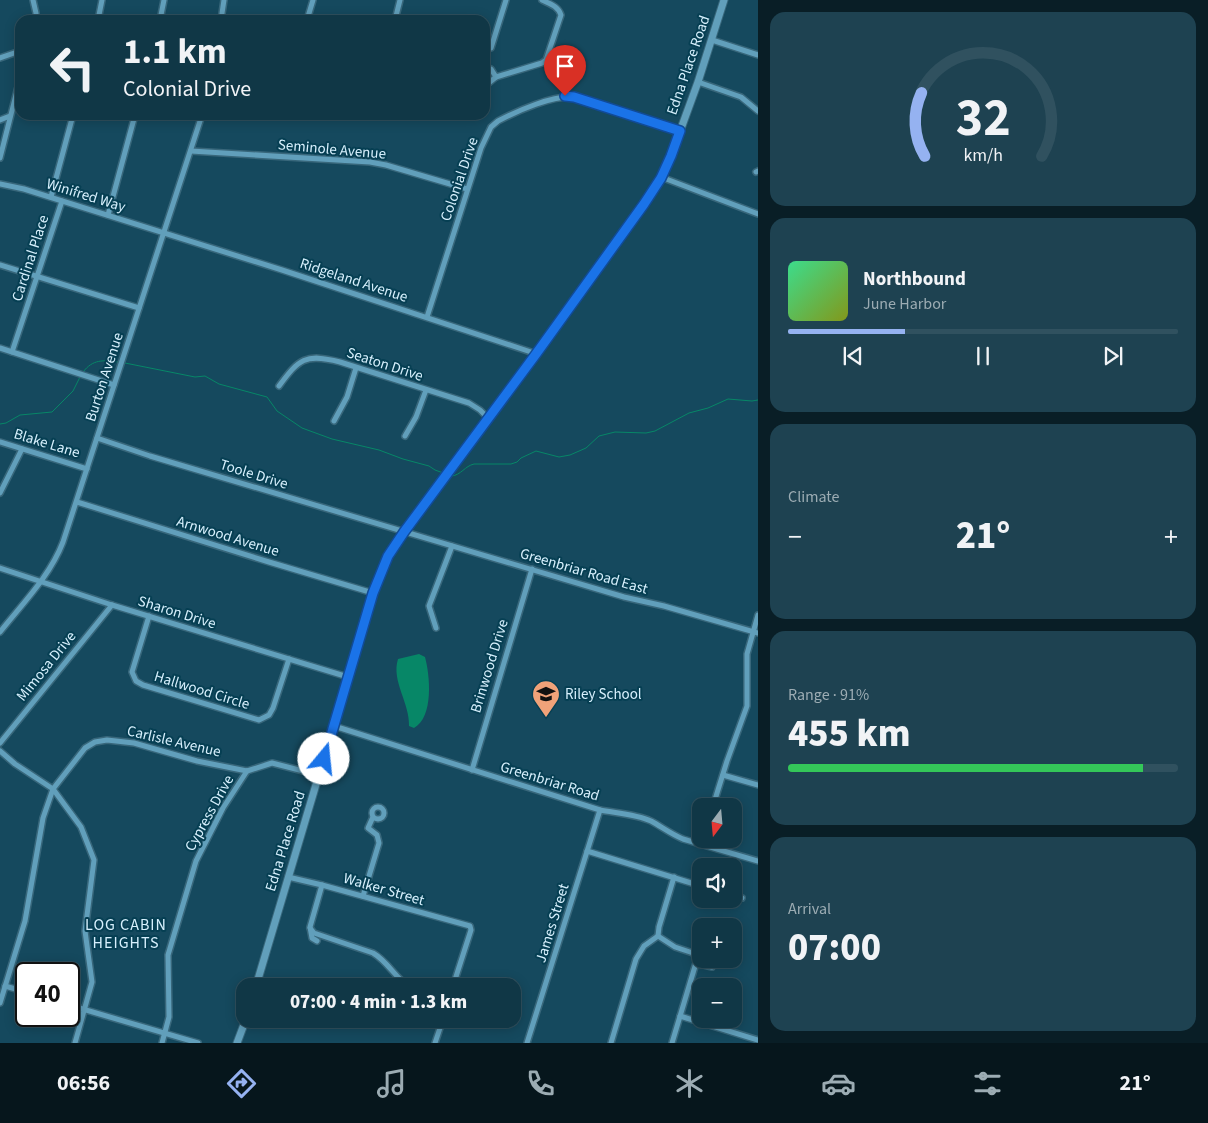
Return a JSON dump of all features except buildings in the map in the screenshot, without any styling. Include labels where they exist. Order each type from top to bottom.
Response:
[{"type":"street","points":[[33,0],[36,15]]},
{"type":"street","points":[[99,15],[102,0]]},
{"type":"street","points":[[161,15],[164,0]]},
{"type":"street","points":[[222,15],[224,0]]},
{"type":"street","points":[[308,15],[313,0]]},
{"type":"street","points":[[396,15],[400,0]]},
{"type":"street","points":[[491,48],[506,0]]},
{"type":"street","points":[[490,82],[496,78],[542,63],[549,56],[561,15],[554,5],[542,0]]},
{"type":"street","name":"Edna Place Road","points":[[258,978],[373,593],[388,556],[640,210],[661,178],[698,82],[724,0]]},
{"type":"street","points":[[712,40],[758,55]]},
{"type":"street","points":[[0,58],[15,53]]},
{"type":"street","points":[[490,69],[496,78]]},
{"type":"street","points":[[698,82],[741,97],[758,111]]},
{"type":"street","name":"Colonial Drive","points":[[427,317],[467,189],[481,148],[491,127],[506,117],[565,96],[574,97],[680,131]]},
{"type":"street","points":[[0,158],[15,98]]},
{"type":"street","points":[[0,120],[10,116]]},
{"type":"street","points":[[51,197],[72,120]]},
{"type":"street","points":[[108,216],[134,120]]},
{"type":"street","name":"Burton Avenue","points":[[0,632],[41,582],[59,553],[200,120]]},
{"type":"street","name":"Seminole Avenue","points":[[191,151],[370,162],[467,189]]},
{"type":"street","points":[[661,178],[758,214]]},
{"type":"street","name":"Winifred Way","points":[[0,184],[51,197],[164,232]]},
{"type":"street","name":"Cardinal Place","points":[[12,352],[62,201]]},
{"type":"street","name":"Ridgeland Avenue","points":[[164,232],[536,354]]},
{"type":"street","points":[[0,265],[139,308]]},
{"type":"street","points":[[0,348],[114,385]]},
{"type":"street","name":"Seaton Drive","points":[[279,386],[294,367],[306,359],[312,357],[326,358],[469,404],[480,410],[489,419]]},
{"type":"street","points":[[334,421],[347,396],[356,368]]},
{"type":"street","points":[[405,436],[416,416],[426,390]]},
{"type":"street","name":"Toole Drive","points":[[97,438],[150,456],[404,532]]},
{"type":"street","name":"Blake Lane","points":[[0,442],[87,469]]},
{"type":"street","points":[[0,493],[22,449]]},
{"type":"street","name":"Arnwood Avenue","points":[[77,502],[373,593]]},
{"type":"street","name":"Greenbriar Road East","points":[[404,532],[624,597],[664,606],[755,632]]},
{"type":"street","points":[[436,628],[429,606],[452,546]]},
{"type":"street","name":"Sharon Drive","points":[[0,568],[112,605],[348,677]]},
{"type":"street","name":"Brinwood Drive","points":[[472,770],[532,569]]},
{"type":"street","name":"Mimosa Drive","points":[[0,743],[112,605]]},
{"type":"street","points":[[716,798],[747,706],[747,654],[755,632],[758,615]]},
{"type":"street","name":"Hallwood Circle","points":[[149,616],[132,672],[136,681],[208,706],[256,720],[266,718],[273,708],[289,659]]},
{"type":"street","name":"Greenbriar Road","points":[[334,726],[600,810],[640,817],[671,834],[692,839]]},
{"type":"street","name":"Carlisle Avenue","points":[[0,1003],[25,921],[43,818],[53,789],[85,748],[95,742],[107,740],[134,743],[198,761],[247,771],[272,763],[319,775]]},
{"type":"street","points":[[0,751],[15,764],[53,789],[81,827],[94,860],[85,931],[92,982],[75,1043]]},
{"type":"street","name":"Cypress Drive","points":[[162,1043],[169,1017],[168,955],[196,861],[223,808],[247,771]]},
{"type":"street","points":[[723,775],[758,785]]},
{"type":"street","name":"James Street","points":[[527,1043],[600,810]]},
{"type":"street","points":[[363,896],[379,843],[377,836],[368,828],[373,817]]},
{"type":"street","name":"Greenbriar Road","points":[[722,848],[758,861]]},
{"type":"street","points":[[587,852],[692,883]]},
{"type":"street","name":"Walker Street","points":[[288,877],[322,884],[471,928],[456,978]]},
{"type":"street","points":[[611,1043],[636,959],[644,946],[658,936],[674,878]]},
{"type":"street","points":[[317,941],[312,938],[310,928],[322,884]]},
{"type":"street","points":[[310,928],[312,932],[318,935],[373,953],[381,958],[398,978]]},
{"type":"street","points":[[658,936],[675,947],[692,953]]},
{"type":"street","points":[[672,1043],[694,968]]},
{"type":"street","points":[[5,986],[15,989]]},
{"type":"street","points":[[80,1008],[198,1043]]},
{"type":"street","points":[[680,1016],[758,1040]]},
{"type":"street","points":[[237,1043],[243,1028]]},
{"type":"street","points":[[435,1043],[440,1028]]},
{"type":"shaded area","points":[[419,654],[425,657],[429,695],[425,715],[414,728],[409,726],[409,717],[397,676],[397,667],[398,659]]},
{"type":"waterway","points":[[83,372],[99,361],[118,362]]},
{"type":"waterway","points":[[125,363],[195,377],[205,376],[219,384],[267,397],[277,411],[302,428],[332,439],[379,450],[429,466],[446,474]]},
{"type":"waterway","points":[[0,424],[6,423],[20,415],[52,412],[73,391],[81,375]]},
{"type":"waterway","points":[[452,476],[474,464],[511,464],[536,451],[559,457],[570,455],[586,448],[599,436],[615,432],[646,433],[655,431],[689,413],[708,408],[728,399],[758,400]]},
{"type":"place","name":"Riley School","points":[[546,718]]},
{"type":"district","name":"LOG CABIN HEIGHTS","points":[[126,933]]},
{"type":"route","points":[[324,759],[373,593],[388,556],[644,204],[661,178],[680,131],[574,97],[565,96]]}]
